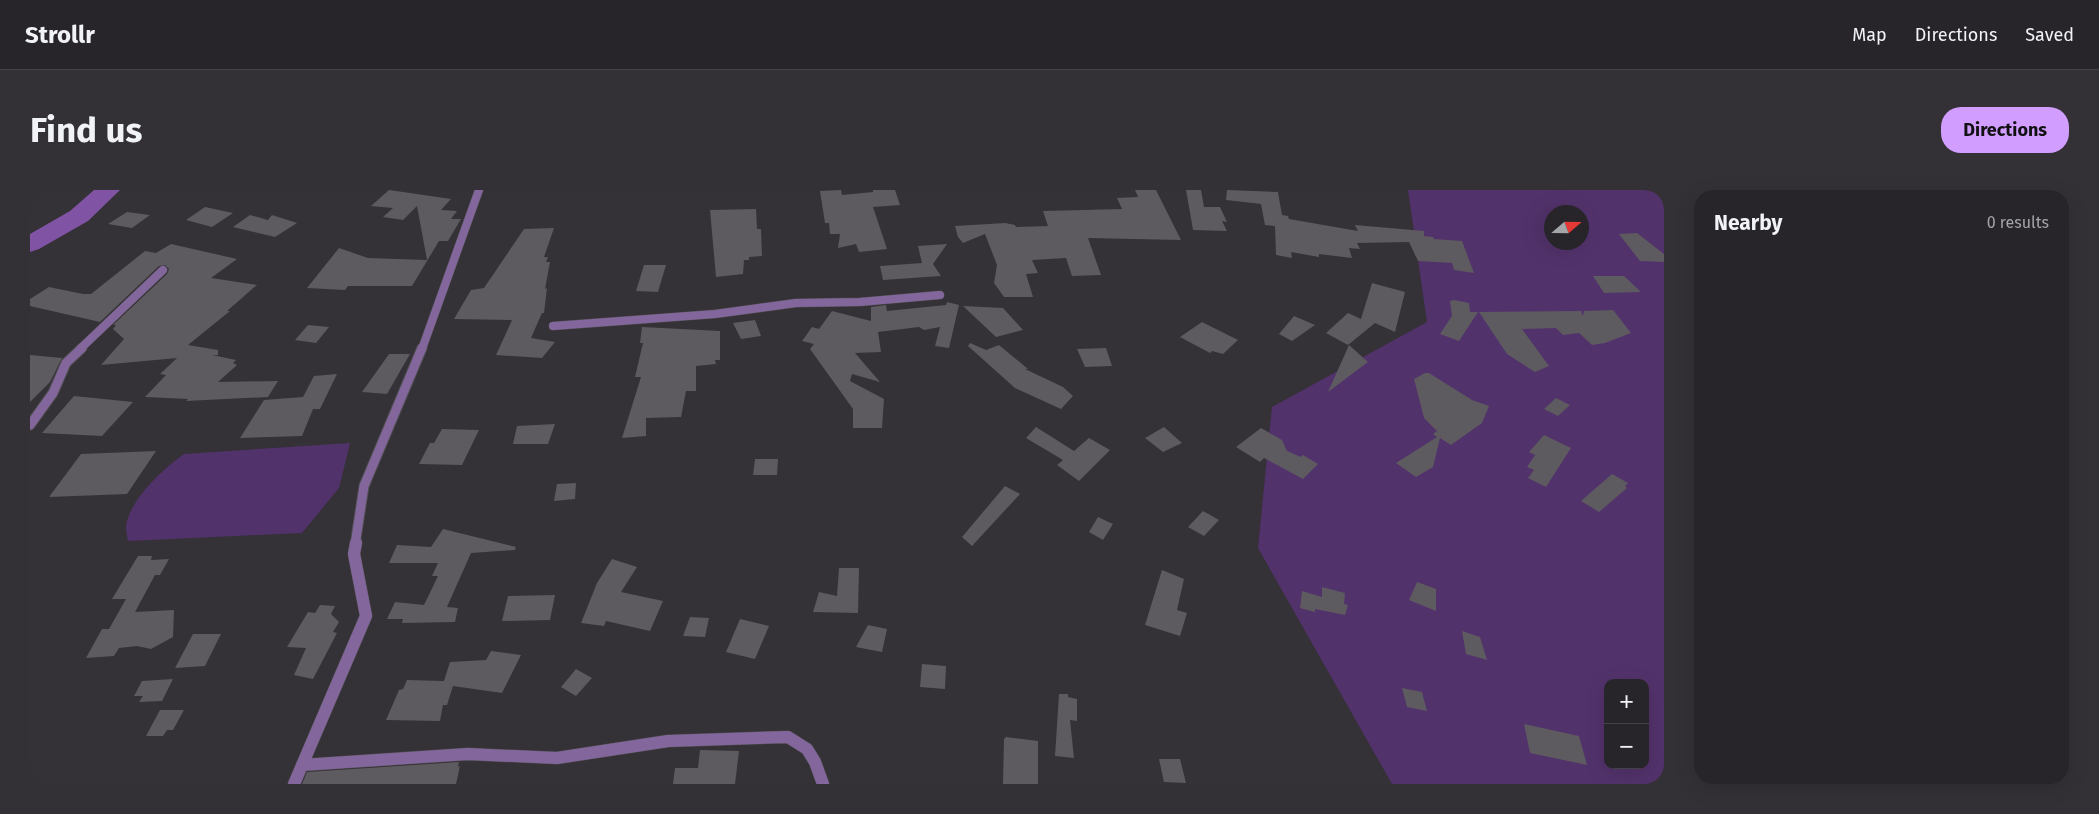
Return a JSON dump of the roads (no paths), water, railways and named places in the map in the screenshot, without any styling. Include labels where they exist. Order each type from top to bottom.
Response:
[{"type":"street","points":[[294,784],[366,616],[354,554],[364,486],[442,297],[475,196],[480,190]]},
{"type":"street","points":[[30,425],[52,393],[66,363],[163,270]]},
{"type":"street","points":[[554,326],[715,314],[796,303],[860,302],[940,294]]},
{"type":"street","points":[[302,765],[468,754],[557,758],[668,741],[788,737],[798,740],[806,747],[817,764],[823,784]]},
{"type":"waterway","points":[[30,244],[79,216],[108,190]]}]
